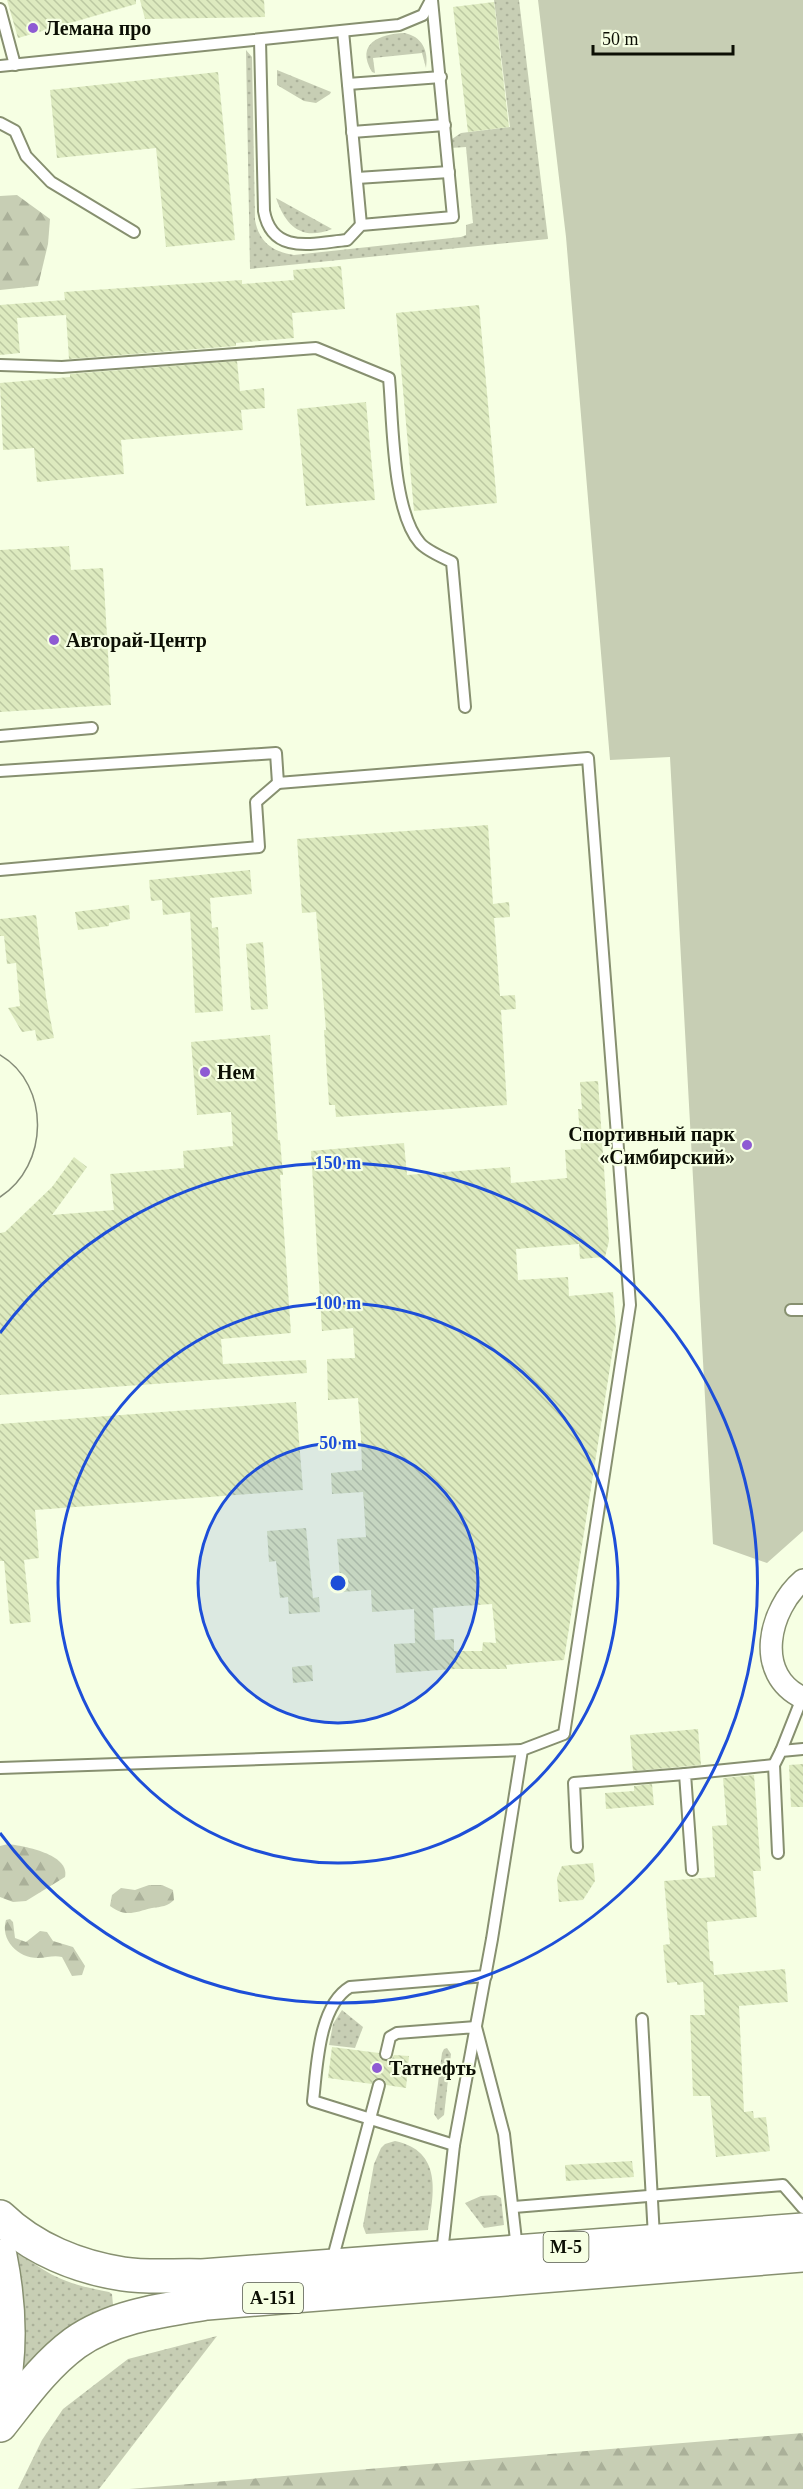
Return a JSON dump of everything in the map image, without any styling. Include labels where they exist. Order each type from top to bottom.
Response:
[{"type":"highway","name":"А-151","points":[[0,2217],[12,2229],[42,2249],[86,2265],[124,2274],[202,2276],[330,2267]]},
{"type":"highway","name":"М-5","points":[[330,2267],[803,2230]]},
{"type":"highway","name":"М-5","points":[[590,2272],[803,2255]]},
{"type":"highway","points":[[0,2256],[7,2293],[9,2337],[0,2403]]},
{"type":"highway","name":"А-151","points":[[0,2425],[34,2381],[76,2342],[102,2328],[135,2317],[207,2303],[590,2272]]},
{"type":"street","points":[[803,1580],[794,1588],[784,1604],[773,1626],[770,1646],[774,1665],[782,1680],[803,1698]]},
{"type":"lane","points":[[0,66],[399,25],[423,15],[431,0]]},
{"type":"lane","points":[[260,40],[264,211],[269,228],[284,241],[301,244],[347,240],[361,225],[453,218],[441,77],[431,0]]},
{"type":"lane","points":[[0,9],[15,65]]},
{"type":"lane","points":[[343,31],[361,225]]},
{"type":"lane","points":[[348,84],[441,77]]},
{"type":"lane","points":[[0,123],[15,131],[27,156],[51,182],[134,232]]},
{"type":"lane","points":[[352,132],[445,125]]},
{"type":"lane","points":[[357,178],[448,172]]},
{"type":"lane","points":[[0,365],[62,367],[316,348],[389,378],[400,492],[407,523],[421,545],[452,562],[465,707]]},
{"type":"lane","points":[[0,736],[92,728]]},
{"type":"lane","points":[[0,771],[276,753],[278,783]]},
{"type":"lane","points":[[0,870],[260,848],[256,802],[278,783],[588,758],[630,1305],[564,1734],[522,1750],[0,1768]]},
{"type":"lane","points":[[778,1853],[774,1765],[803,1698]]},
{"type":"lane","points":[[781,1751],[803,1749]]},
{"type":"lane","points":[[441,2257],[454,2145],[486,1977],[522,1750]]},
{"type":"lane","points":[[577,1847],[574,1783],[774,1765]]},
{"type":"lane","points":[[686,1774],[692,1870]]},
{"type":"lane","points":[[454,2145],[313,2102],[319,2055],[329,2010],[341,1992],[350,1987],[486,1977]]},
{"type":"lane","points":[[642,2019],[654,2240]]},
{"type":"lane","points":[[387,2054],[390,2037],[397,2033],[476,2027]]},
{"type":"lane","points":[[476,2027],[504,2134],[518,2251]]},
{"type":"lane","points":[[330,2267],[379,2085]]},
{"type":"lane","points":[[514,2207],[651,2198],[783,2185],[803,2208]]},
{"type":"green space","points":[[494,0],[519,0],[548,239],[250,269],[246,50],[252,57],[255,220],[260,234],[268,245],[294,255],[461,237],[466,235],[466,225],[473,223],[466,147],[450,148],[452,139],[461,133],[510,127]]},
{"type":"green space","name":"Спортивный парк «Симбирский»","points":[[538,0],[803,0],[803,1531],[767,1563],[713,1544],[670,757],[610,760],[566,237]]},
{"type":"green space","points":[[404,33],[415,37],[423,45],[426,68],[422,53],[373,58],[375,73],[372,72],[366,54],[368,47],[386,35]]},
{"type":"green space","points":[[277,70],[331,92],[316,103],[304,101],[277,85]]},
{"type":"green space","points":[[17,195],[50,219],[48,244],[38,286],[0,290],[0,196]]},
{"type":"green space","points":[[276,198],[332,229],[312,233],[296,229],[285,217]]},
{"type":"green space","points":[[8,1844],[34,1849],[53,1857],[65,1869],[65,1877],[26,1901],[13,1902],[0,1897],[0,1846]]},
{"type":"green space","points":[[149,1885],[162,1885],[173,1890],[174,1900],[164,1906],[131,1913],[121,1912],[110,1906],[112,1895],[121,1888],[135,1890]]},
{"type":"green space","points":[[10,1919],[13,1922],[15,1938],[26,1942],[40,1931],[47,1932],[53,1941],[73,1947],[85,1966],[82,1975],[72,1976],[62,1957],[38,1958],[18,1951],[8,1941],[6,1934],[6,1920]]},
{"type":"green space","points":[[342,2010],[363,2027],[355,2048],[329,2045],[333,2024]]},
{"type":"green space","points":[[447,2048],[451,2054],[444,2115],[438,2120],[434,2114],[442,2053]]},
{"type":"green space","points":[[395,2141],[410,2146],[421,2154],[428,2164],[433,2189],[428,2230],[366,2234],[363,2226],[374,2164],[381,2148]]},
{"type":"green space","points":[[496,2195],[501,2198],[504,2225],[484,2228],[465,2203],[481,2196]]},
{"type":"green space","points":[[6,2242],[31,2262],[53,2275],[78,2285],[112,2294],[113,2305],[82,2321],[42,2350],[20,2371]]},
{"type":"green space","points":[[217,2336],[99,2489],[18,2489],[42,2440],[63,2409],[128,2359]]},
{"type":"green space","points":[[803,2433],[803,2489],[129,2489]]},
{"type":"building","points":[[7,0],[136,0],[136,4],[18,38]]},
{"type":"building","points":[[140,0],[264,0],[265,17],[145,19]]},
{"type":"building","points":[[494,2],[509,127],[468,132],[453,7]]},
{"type":"building","points":[[218,72],[235,240],[166,247],[156,148],[57,158],[50,90]]},
{"type":"building","points":[[341,266],[345,309],[292,313],[294,338],[236,343],[236,346],[69,359],[66,315],[17,318],[20,353],[0,355],[0,305],[65,300],[64,292],[242,280],[242,284],[294,280],[293,270]]},
{"type":"building","points":[[479,305],[497,503],[414,511],[396,313]]},
{"type":"building","points":[[237,361],[240,391],[264,388],[265,408],[241,410],[243,430],[121,440],[124,474],[37,482],[34,448],[3,450],[0,383],[70,377],[70,374]]},
{"type":"building","points":[[366,402],[375,500],[306,506],[297,409]]},
{"type":"building","name":"Авторай-Центр","points":[[69,546],[71,570],[103,568],[111,705],[0,712],[0,550]]},
{"type":"building","points":[[488,825],[493,904],[509,902],[510,917],[494,918],[500,996],[515,995],[516,1009],[501,1010],[507,1105],[336,1117],[335,1105],[329,1105],[324,1030],[326,1030],[316,912],[302,913],[297,839]]},
{"type":"building","points":[[250,870],[252,894],[210,898],[212,928],[218,927],[223,1011],[195,1013],[190,912],[163,915],[162,900],[151,901],[149,880]]},
{"type":"building","points":[[129,905],[130,919],[109,923],[109,926],[78,930],[75,912]]},
{"type":"building","points":[[36,915],[46,997],[54,1038],[37,1041],[35,1030],[22,1032],[8,1008],[20,1006],[16,963],[7,964],[4,936],[0,936],[0,919]]},
{"type":"building","points":[[263,942],[268,1009],[251,1010],[246,944]]},
{"type":"building","points":[[270,1035],[283,1175],[280,1175],[291,1333],[221,1339],[223,1364],[306,1360],[307,1373],[0,1395],[0,1233],[5,1232],[52,1187],[74,1157],[87,1167],[52,1215],[114,1210],[110,1174],[184,1168],[183,1151],[233,1146],[231,1112],[197,1115],[191,1042]]},
{"type":"building","points":[[598,1081],[609,1241],[605,1257],[580,1259],[579,1244],[516,1249],[518,1280],[568,1277],[569,1296],[613,1292],[616,1329],[564,1660],[506,1665],[507,1669],[455,1669],[396,1673],[394,1644],[415,1643],[414,1609],[372,1612],[371,1590],[341,1592],[337,1539],[366,1537],[363,1492],[332,1494],[331,1473],[362,1470],[361,1437],[358,1398],[328,1400],[327,1359],[355,1358],[353,1328],[322,1331],[311,1151],[404,1143],[407,1175],[510,1167],[511,1183],[567,1178],[565,1150],[581,1149],[578,1109],[582,1109],[580,1082]],"holes":[[[492,1604],[496,1643],[483,1642],[482,1651],[454,1651],[454,1639],[435,1640],[433,1608]]]},
{"type":"building","points":[[296,1402],[303,1490],[35,1510],[39,1558],[24,1560],[31,1622],[10,1624],[4,1561],[0,1561],[0,1424]]},
{"type":"building","points":[[306,1528],[313,1598],[319,1597],[320,1612],[289,1614],[288,1597],[280,1598],[276,1561],[269,1562],[267,1531]]},
{"type":"building","points":[[312,1665],[313,1681],[293,1683],[292,1667]]},
{"type":"building","points":[[698,1729],[701,1765],[633,1771],[630,1735]]},
{"type":"building","points":[[803,1764],[803,1807],[791,1807],[789,1765]]},
{"type":"building","points":[[754,1775],[761,1871],[753,1871],[757,1917],[707,1922],[710,1961],[713,1961],[714,1975],[785,1969],[788,2002],[739,2006],[744,2112],[753,2111],[754,2118],[766,2117],[770,2151],[716,2157],[710,2096],[693,2096],[690,2015],[705,2015],[703,1982],[677,1985],[677,1982],[667,1983],[663,1945],[670,1944],[664,1881],[715,1877],[712,1826],[727,1825],[723,1778]]},
{"type":"building","points":[[652,1784],[654,1805],[606,1809],[605,1793],[634,1791],[634,1786]]},
{"type":"building","points":[[593,1863],[595,1881],[583,1900],[559,1902],[557,1878],[562,1866]]},
{"type":"building","points":[[332,2047],[379,2053],[380,2059],[385,2061],[391,2060],[394,2055],[409,2056],[406,2088],[386,2085],[385,2080],[380,2078],[374,2079],[372,2084],[328,2078]]},
{"type":"building","points":[[632,2161],[634,2177],[566,2181],[565,2165]]},
{"type":"tram line","points":[[0,1055],[17,1068],[28,1085],[35,1105],[38,1126],[35,1146],[28,1166],[16,1183],[0,1197]]},
{"type":"place","name":"Лемана про","points":[[33,28]]},
{"type":"place","name":"Авторай-Центр","points":[[54,640]]},
{"type":"place","name":"Нем","points":[[205,1072]]},
{"type":"place","name":"Спортивный парк «Симбирский»","points":[[747,1145]]},
{"type":"place","name":"Татнефть","points":[[377,2068]]}]
